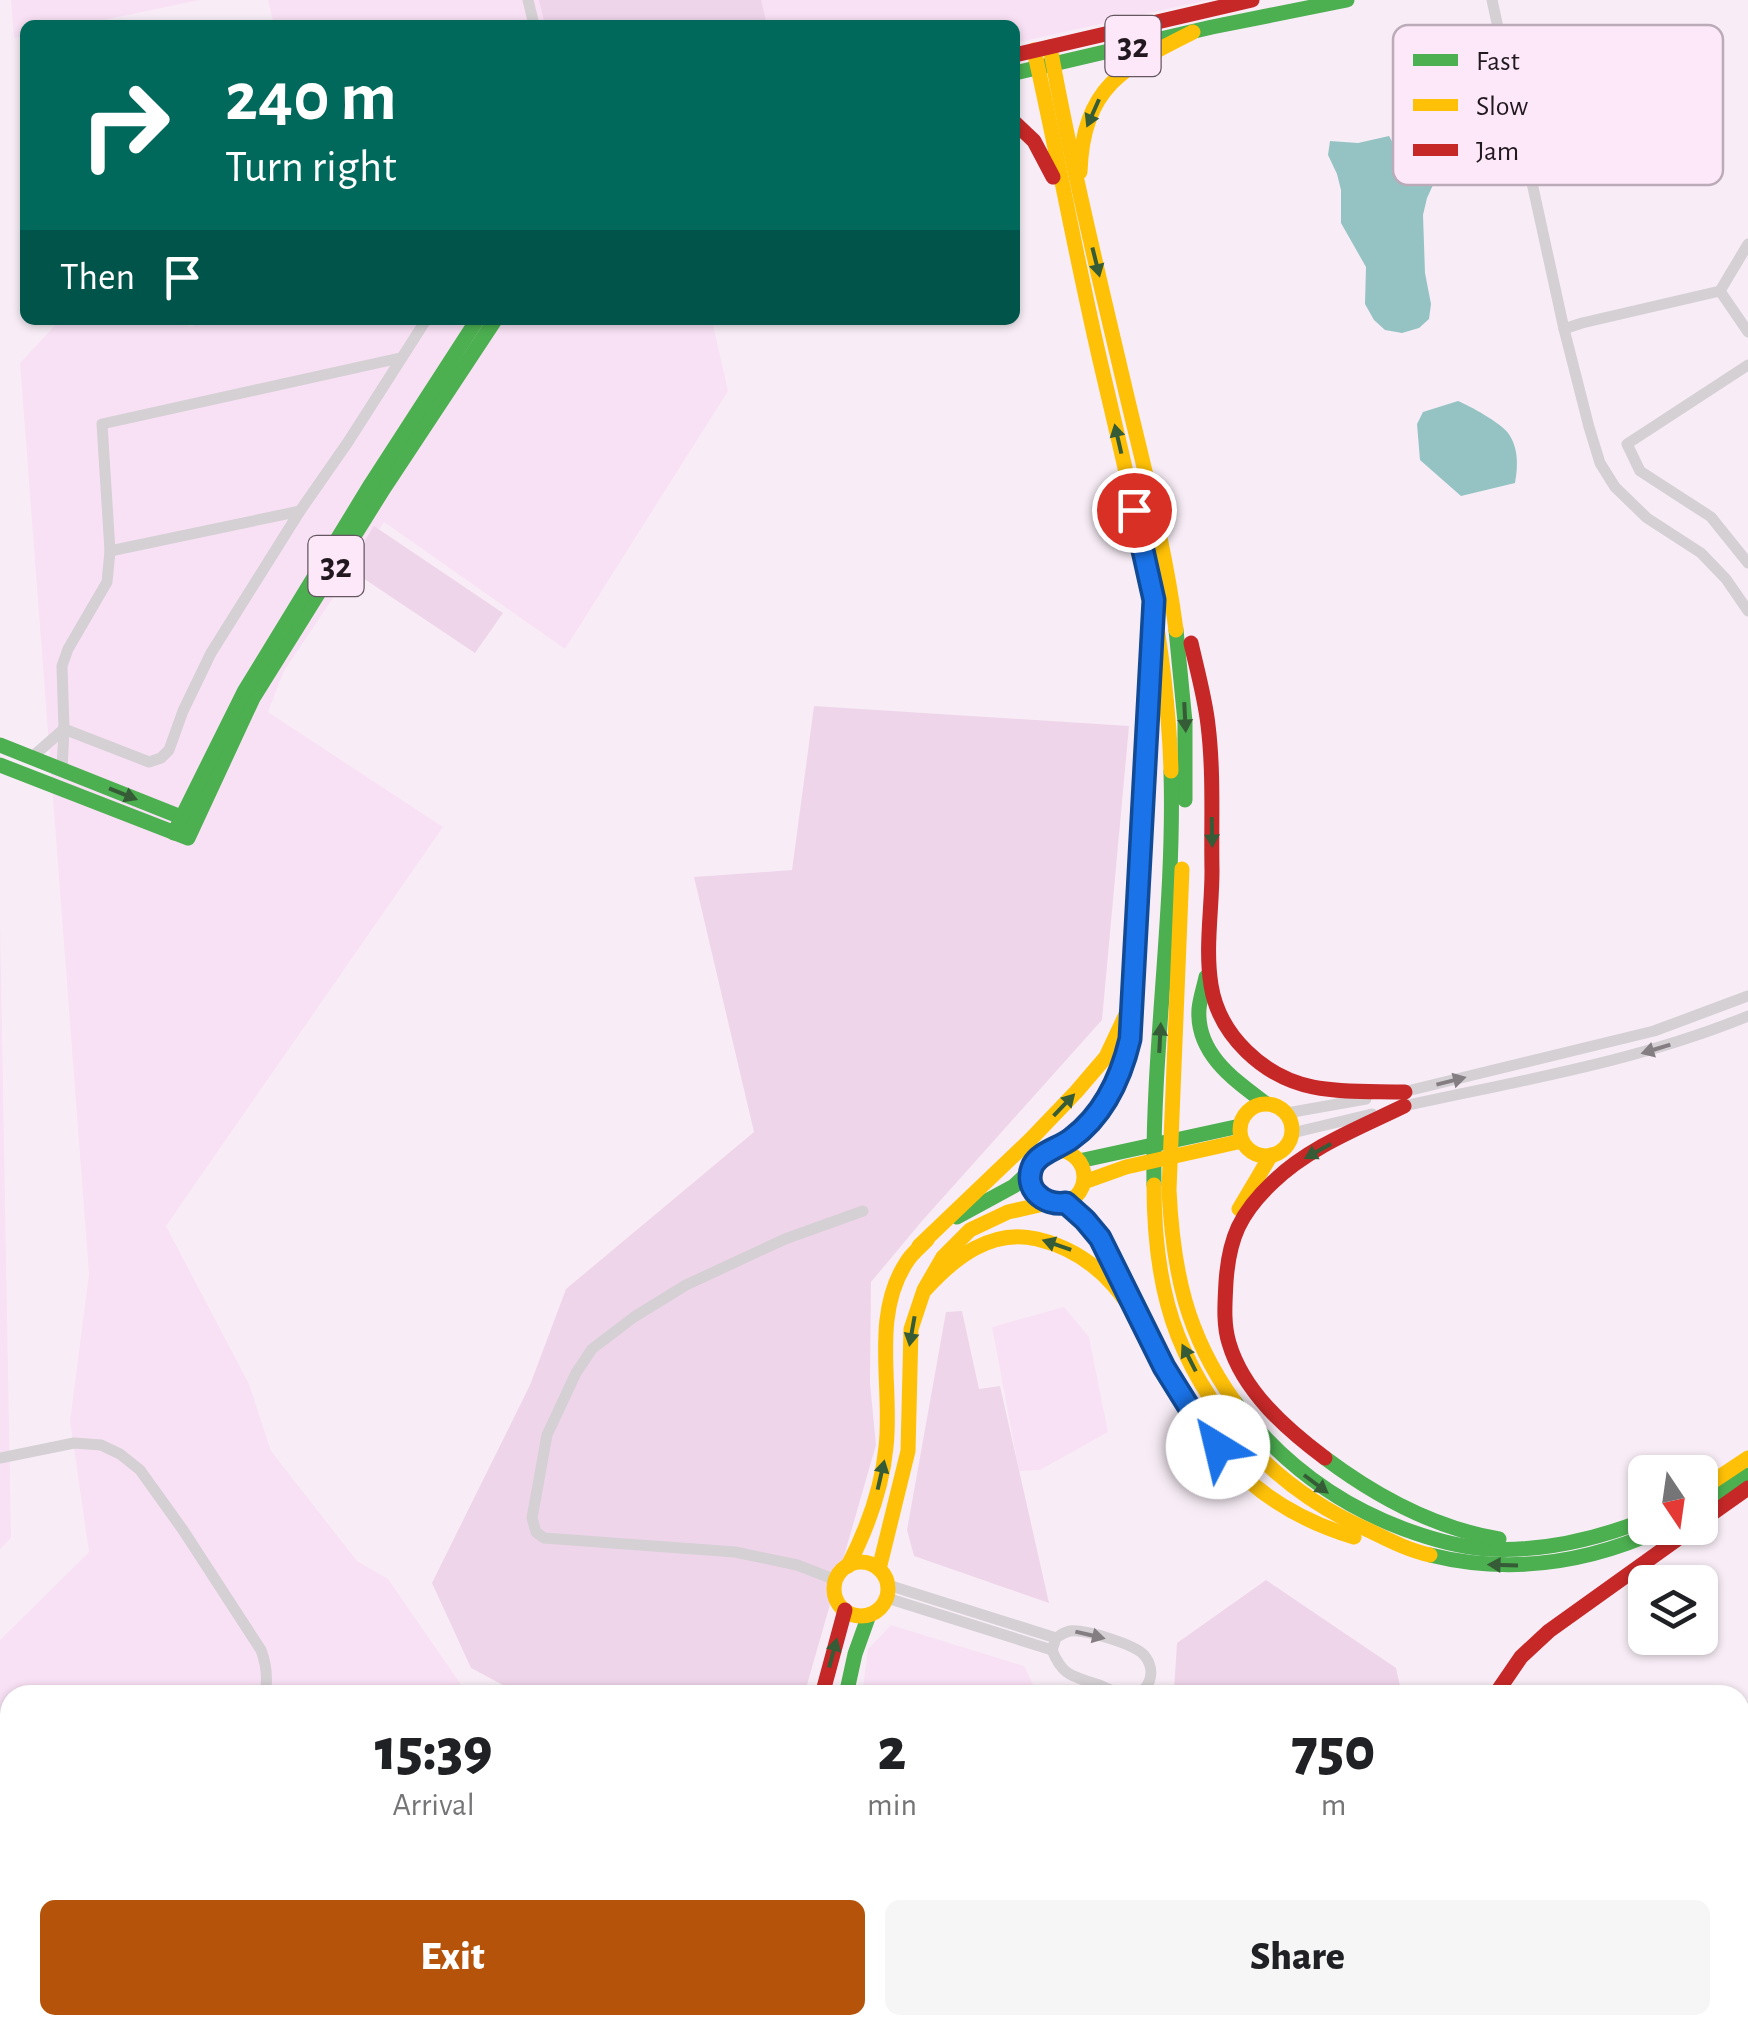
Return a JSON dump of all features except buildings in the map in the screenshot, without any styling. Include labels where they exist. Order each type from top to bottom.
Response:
[{"type":"main road","name":"32","points":[[1020,54],[1252,0]]},
{"type":"main road","name":"32","points":[[1020,72],[1347,0]]},
{"type":"main road","points":[[1074,205],[1084,134],[1101,94],[1129,66],[1193,32]]},
{"type":"main road","points":[[1042,48],[1154,600],[1167,692],[1173,789],[1154,1133],[1154,1199],[1164,1281],[1176,1331],[1215,1403],[1270,1468],[1326,1511],[1405,1548]]},
{"type":"main road","points":[[1020,128],[1034,141],[1074,205],[1189,631],[1208,721],[1211,764],[1210,956],[1214,1000],[1228,1031],[1248,1054],[1294,1082],[1405,1099]]},
{"type":"main road","name":"32","points":[[185,828],[244,692],[474,325]]},
{"type":"main road","name":"32","points":[[185,828],[254,698],[384,488],[493,325]]},
{"type":"main road","points":[[1152,491],[1182,669],[1187,762],[1169,1190],[1173,1252],[1192,1326],[1221,1384],[1247,1418],[1300,1472],[1331,1495],[1374,1517],[1415,1533],[1485,1549],[1547,1547],[1628,1526]]},
{"type":"main road","points":[[919,1246],[960,1214],[1014,1186],[1039,1157],[1075,1136],[1111,1094],[1124,1063],[1133,998],[1154,600]]},
{"type":"main road","points":[[0,746],[62,770],[185,828]]},
{"type":"main road","points":[[25,755],[33,767],[34,778]]},
{"type":"main road","points":[[0,765],[185,828]]},
{"type":"main road","points":[[1210,956],[1199,1012],[1202,1040],[1219,1066],[1265,1103]]},
{"type":"main road","points":[[870,1615],[845,1610],[836,1597],[836,1580],[864,1536],[880,1481],[887,1443],[889,1300],[898,1277],[919,1246],[1031,1139],[1106,1057],[1133,998]]},
{"type":"main road","points":[[1234,1233],[1273,1182],[1302,1160],[1405,1099]]},
{"type":"main road","points":[[1271,1155],[1254,1153],[1241,1133],[1248,1110],[1265,1103],[1287,1113],[1292,1133],[1285,1148],[1271,1155],[1240,1204],[1227,1270],[1225,1308],[1229,1345],[1250,1386],[1274,1416],[1304,1443],[1390,1499],[1426,1518],[1495,1538],[1528,1540],[1547,1547]]},
{"type":"main road","points":[[1079,1162],[1126,1160],[1241,1133]]},
{"type":"main road","points":[[848,1685],[870,1615],[880,1608],[887,1591],[879,1569],[908,1451],[910,1329],[936,1266],[954,1243],[1007,1212],[1066,1203],[1078,1195],[1084,1182],[1083,1168],[1068,1152],[1053,1150]]},
{"type":"main road","points":[[1084,1182],[1126,1160]]},
{"type":"main road","points":[[1031,1170],[1035,1193],[1048,1203]]},
{"type":"main road","points":[[1066,1203],[1100,1238],[1164,1367],[1192,1412],[1235,1469],[1290,1511],[1342,1534],[1465,1562],[1525,1566],[1609,1550],[1628,1542]]},
{"type":"main road","points":[[925,1290],[947,1264],[993,1239],[1021,1236],[1049,1240],[1072,1249],[1093,1264],[1142,1322]]},
{"type":"main road","points":[[1718,1478],[1748,1458]]},
{"type":"main road","points":[[1718,1495],[1748,1475]]},
{"type":"main road","points":[[1718,1509],[1748,1488]]},
{"type":"main road","points":[[1501,1685],[1520,1656],[1549,1631],[1669,1545]]},
{"type":"main road","points":[[848,1566],[864,1563],[879,1569]]},
{"type":"main road","points":[[825,1685],[845,1610]]},
{"type":"street","points":[[1492,0],[1497,25]]},
{"type":"street","points":[[1532,185],[1564,329],[1600,463],[1615,487],[1647,518],[1702,553],[1748,611]]},
{"type":"street","points":[[1564,329],[1720,291],[1748,244]]},
{"type":"street","points":[[1720,291],[1748,332]]},
{"type":"street","points":[[64,729],[149,762],[170,750],[183,711],[211,653],[423,325]]},
{"type":"street","points":[[62,770],[62,666],[107,582],[110,551],[102,424],[400,358]]},
{"type":"street","points":[[1748,366],[1626,444],[1640,471],[1711,517],[1748,563]]},
{"type":"street","points":[[110,551],[300,511]]},
{"type":"street","points":[[25,755],[64,729]]},
{"type":"street","points":[[1292,1133],[1654,1032],[1748,996]]},
{"type":"street","points":[[1287,1113],[1405,1099],[1650,1052],[1748,1016]]},
{"type":"street","points":[[836,1580],[797,1564],[735,1552],[544,1538],[536,1532],[532,1518],[547,1436],[592,1349],[686,1285],[784,1239],[863,1211]]},
{"type":"street","points":[[0,1458],[74,1443],[101,1445],[140,1470],[262,1650],[267,1685]]},
{"type":"street","points":[[887,1591],[1054,1644]]},
{"type":"street","points":[[1054,1644],[1071,1630],[1125,1644],[1144,1654],[1151,1668],[1148,1685]]},
{"type":"street","points":[[1054,1644],[1058,1665],[1066,1674],[1098,1685]]},
{"type":"shaded area","points":[[11,0],[200,0],[103,20],[20,20],[20,37],[14,38]]},
{"type":"shaded area","points":[[268,0],[1208,0],[1020,42],[1020,20],[273,20]]},
{"type":"shaded area","points":[[539,0],[761,0],[766,20],[544,20]]},
{"type":"shaded area","points":[[55,325],[713,325],[728,391],[565,649],[384,522],[284,671],[268,712],[443,827],[166,1226],[249,1384],[271,1451],[357,1561],[388,1579],[460,1685],[0,1685],[0,1640],[89,1552],[70,1421],[89,1274],[20,363]]},
{"type":"shaded area","points":[[374,526],[503,613],[475,653],[348,568]]},
{"type":"shaded area","points":[[814,706],[1129,726],[1102,1020],[871,1282],[870,1383],[876,1445],[807,1685],[503,1685],[471,1668],[432,1583],[530,1385],[566,1289],[754,1132],[694,877],[792,870]]},
{"type":"shaded area","points":[[0,919],[11,1538],[0,1549]]},
{"type":"shaded area","points":[[1064,1307],[1089,1337],[1108,1432],[1040,1470],[1019,1471],[992,1327]]},
{"type":"shaded area","points":[[962,1311],[979,1389],[1000,1386],[1049,1603],[914,1556],[907,1530],[946,1312]]},
{"type":"shaded area","points":[[1266,1580],[1396,1668],[1400,1685],[1174,1685],[1177,1643]]},
{"type":"shaded area","points":[[891,1625],[1024,1666],[1034,1685],[863,1685],[868,1649]]},
{"type":"water","points":[[1389,136],[1393,143],[1393,185],[1433,185],[1423,215],[1429,319],[1419,328],[1402,333],[1385,330],[1365,304],[1366,267],[1341,223],[1341,190],[1328,155],[1330,141],[1358,143]]},
{"type":"water","points":[[1458,401],[1508,433],[1517,458],[1515,483],[1461,496],[1420,460],[1417,424],[1423,412]]},
{"type":"traffic: fast","points":[[1020,72],[1347,0]]},
{"type":"traffic: fast","points":[[174,833],[244,692],[474,325]]},
{"type":"traffic: fast","points":[[0,765],[188,838],[253,698],[492,325]]},
{"type":"traffic: fast","points":[[1176,630],[1185,722],[1185,800]]},
{"type":"traffic: fast","points":[[1053,1150],[1102,1102],[1130,1039],[1152,652]]},
{"type":"traffic: fast","points":[[0,745],[191,821]]},
{"type":"traffic: fast","points":[[1154,1185],[1156,1082],[1170,875],[1171,771]]},
{"type":"traffic: fast","points":[[1206,977],[1199,1009],[1210,1052],[1265,1103]]},
{"type":"traffic: fast","points":[[1079,1161],[1240,1126]]},
{"type":"traffic: fast","points":[[957,1217],[1014,1186],[1031,1170]]},
{"type":"traffic: fast","points":[[1234,1401],[1270,1443],[1331,1493],[1378,1518],[1434,1539],[1476,1548],[1527,1549],[1587,1539],[1628,1526]]},
{"type":"traffic: fast","points":[[1325,1458],[1407,1509],[1452,1527],[1499,1539]]},
{"type":"traffic: fast","points":[[1718,1495],[1748,1475]]},
{"type":"traffic: fast","points":[[1430,1555],[1520,1564],[1578,1557],[1628,1543]]},
{"type":"traffic: fast","points":[[848,1685],[869,1615]]},
{"type":"traffic: slow","points":[[1080,172],[1089,119],[1112,82],[1147,56],[1193,32]]},
{"type":"traffic: slow","points":[[1050,47],[1087,226],[1156,517],[1176,630]]},
{"type":"traffic: slow","points":[[1034,50],[1147,569],[1163,669],[1171,771]]},
{"type":"traffic: slow","points":[[1182,869],[1171,1220],[1179,1275],[1193,1326],[1234,1401]]},
{"type":"traffic: slow","points":[[919,1246],[1076,1092],[1106,1057],[1128,1010]]},
{"type":"traffic: slow","points":[[1266,1104],[1284,1112],[1292,1130],[1284,1148],[1266,1156],[1248,1148],[1240,1130],[1248,1112],[1266,1104]]},
{"type":"traffic: slow","points":[[1084,1182],[1126,1167],[1242,1141]]},
{"type":"traffic: slow","points":[[1057,1150],[1076,1158],[1084,1177],[1076,1196],[1057,1204],[1038,1196],[1030,1177],[1038,1158],[1057,1150]]},
{"type":"traffic: slow","points":[[1239,1209],[1271,1155]]},
{"type":"traffic: slow","points":[[1154,1185],[1159,1262],[1172,1318],[1192,1367],[1230,1425],[1279,1474],[1335,1514],[1430,1555]]},
{"type":"traffic: slow","points":[[879,1569],[908,1451],[911,1329],[924,1290],[943,1257],[970,1230],[1008,1212],[1048,1203]]},
{"type":"traffic: slow","points":[[925,1290],[961,1257],[1004,1238],[1037,1239],[1081,1257],[1099,1270],[1127,1303],[1191,1412],[1239,1472],[1284,1506],[1354,1537]]},
{"type":"traffic: slow","points":[[848,1566],[873,1508],[884,1463],[889,1306],[906,1263],[927,1240]]},
{"type":"traffic: slow","points":[[1718,1478],[1748,1458]]},
{"type":"traffic: slow","points":[[861,1562],[880,1570],[888,1589],[880,1608],[861,1616],[842,1608],[834,1589],[842,1570],[861,1562]]},
{"type":"traffic: jam","points":[[1020,54],[1252,0]]},
{"type":"traffic: jam","points":[[1020,128],[1034,141],[1053,177]]},
{"type":"traffic: jam","points":[[1191,643],[1210,743],[1209,957],[1211,985],[1223,1021],[1261,1064],[1295,1082],[1336,1090],[1405,1092]]},
{"type":"traffic: jam","points":[[1325,1458],[1268,1408],[1236,1361],[1225,1321],[1230,1252],[1244,1216],[1287,1170],[1335,1139],[1404,1106]]},
{"type":"traffic: jam","points":[[1065,1203],[1101,1245],[1128,1293]]},
{"type":"traffic: jam","points":[[1718,1509],[1748,1488]]},
{"type":"traffic: jam","points":[[1502,1685],[1521,1657],[1549,1631],[1669,1545]]},
{"type":"traffic: jam","points":[[825,1685],[845,1610]]},
{"type":"route","points":[[1134,510],[1154,600],[1130,1039],[1111,1094],[1075,1136],[1039,1157],[1030,1178],[1041,1199],[1066,1203],[1100,1238],[1164,1367],[1218,1447]]}]
